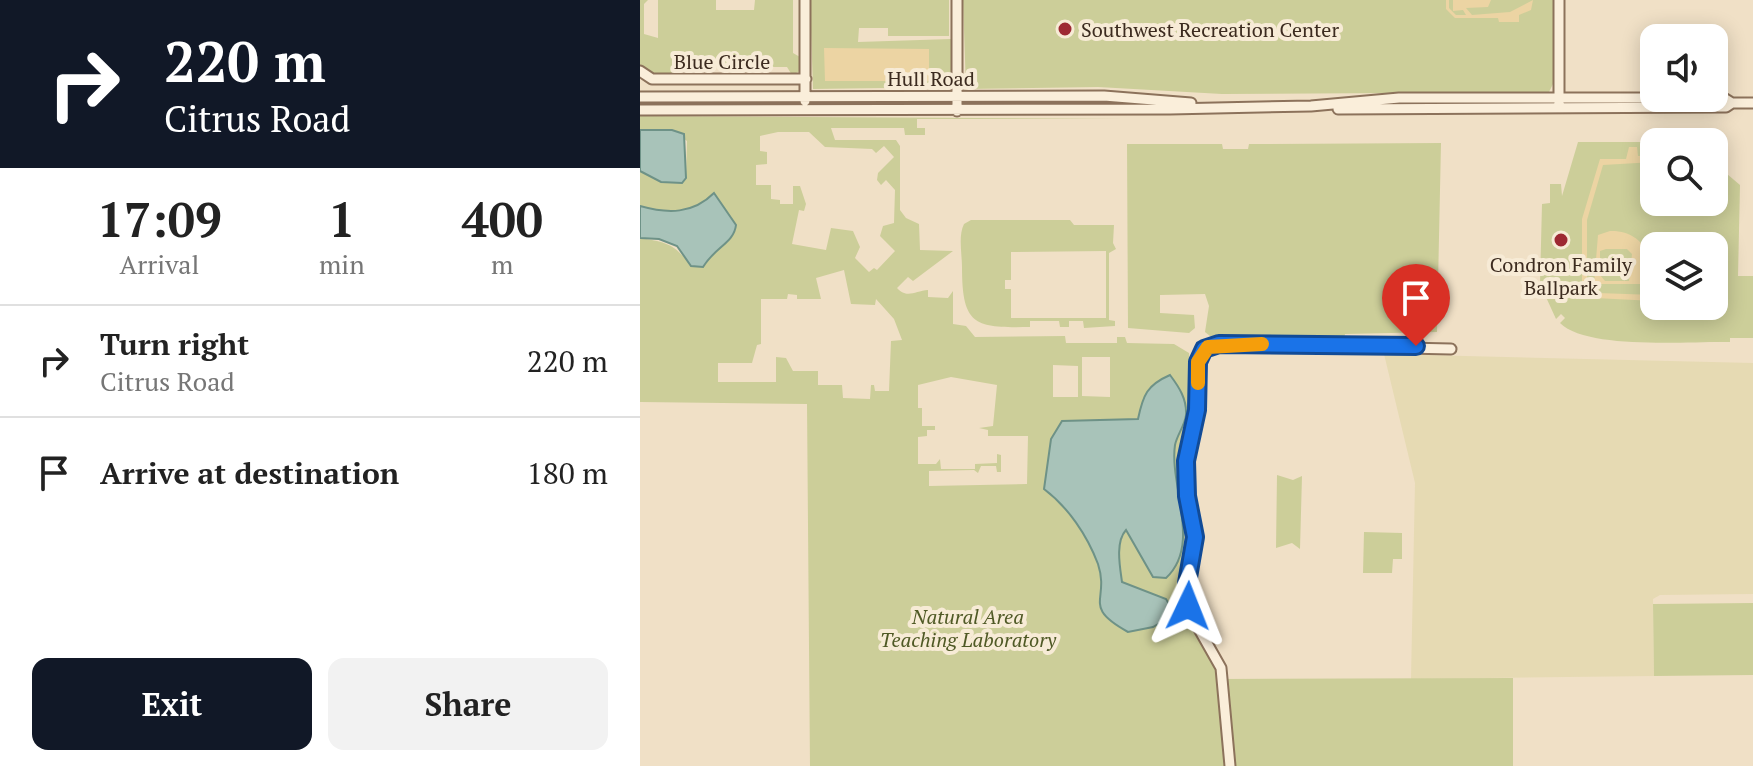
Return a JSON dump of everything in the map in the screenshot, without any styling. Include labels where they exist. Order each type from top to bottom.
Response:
[{"type":"street","points":[[805,0],[805,108]]},
{"type":"street","points":[[957,0],[957,111]]},
{"type":"street","points":[[1559,0],[1559,103]]},
{"type":"street","name":"Blue Circle","points":[[640,71],[655,79],[806,79]]},
{"type":"street","name":"Hull Road","points":[[640,97],[1104,96],[1222,107]]},
{"type":"street","name":"Hull Road","points":[[640,110],[805,108],[957,111],[1311,106],[1399,98],[1559,103],[1724,98],[1732,103],[1753,103]]},
{"type":"street","points":[[1230,766],[1221,668],[1191,615],[1187,591],[1195,537],[1187,496],[1186,461],[1197,410],[1198,362],[1204,349],[1219,344],[1384,344],[1451,349]]},
{"type":"shaded area","points":[[1384,354],[1753,363],[1753,594],[1660,595],[1653,599],[1654,676],[1411,679],[1415,483]]},
{"type":"green space","points":[[640,0],[648,0],[644,4],[644,34],[658,38],[658,0],[716,0],[716,10],[754,10],[755,0],[793,0],[793,53],[800,57],[800,71],[792,75],[787,67],[677,67],[675,74],[653,75],[640,65]]},
{"type":"green space","points":[[810,0],[949,0],[949,36],[888,36],[888,28],[859,28],[858,42],[951,39],[951,87],[813,89]]},
{"type":"green space","points":[[963,0],[1553,0],[1553,84],[1549,92],[1222,94],[1098,87],[966,89]]},
{"type":"green space","name":"Natural Area Teaching Laboratory","points":[[640,116],[1124,119],[917,119],[917,128],[925,128],[925,135],[905,135],[904,128],[831,128],[835,140],[896,140],[900,146],[900,210],[906,218],[919,224],[920,250],[953,251],[913,281],[908,277],[897,288],[908,294],[928,290],[928,297],[948,298],[953,291],[953,324],[966,326],[975,337],[1065,336],[1066,343],[1117,343],[1117,337],[1125,337],[1127,343],[1174,344],[1189,353],[1192,402],[1181,467],[1191,537],[1183,591],[1186,612],[1217,667],[1219,679],[1513,678],[1513,766],[810,766],[807,404],[640,402],[640,238],[669,245],[691,266],[728,242],[736,225],[714,193],[697,205],[679,210],[640,206],[640,171],[661,182],[682,183],[686,178],[687,141],[672,130],[640,130]],"holes":[[[778,132],[809,132],[825,147],[872,149],[876,153],[884,146],[894,157],[878,173],[877,180],[881,185],[886,180],[895,190],[894,223],[883,226],[880,236],[895,251],[877,270],[874,268],[869,272],[855,258],[860,247],[853,231],[831,228],[826,250],[792,244],[799,210],[804,211],[806,204],[800,186],[793,186],[793,204],[780,204],[780,200],[771,199],[771,185],[756,185],[756,165],[767,164],[767,152],[760,151],[760,136]],[[844,270],[851,304],[875,305],[876,299],[894,319],[902,340],[891,341],[889,391],[875,391],[874,385],[871,385],[870,399],[843,398],[842,385],[818,385],[818,371],[793,371],[786,358],[776,357],[776,382],[718,382],[718,363],[752,363],[757,345],[761,344],[761,299],[787,299],[788,294],[797,295],[797,299],[821,299],[816,278]],[[1082,357],[1110,357],[1110,397],[1082,396]],[[1053,365],[1078,366],[1078,397],[1053,397]],[[951,377],[997,385],[993,426],[979,428],[988,430],[988,436],[1028,436],[1027,484],[929,486],[929,471],[974,470],[978,473],[981,466],[996,466],[997,472],[1001,472],[1001,455],[997,454],[997,463],[975,464],[975,469],[941,469],[940,459],[936,464],[918,464],[918,437],[927,436],[927,430],[935,430],[935,426],[922,426],[922,408],[918,408],[918,385]]]},
{"type":"green space","points":[[1578,142],[1640,142],[1640,216],[1728,216],[1728,175],[1740,185],[1738,276],[1753,276],[1753,338],[1730,338],[1730,342],[1614,341],[1573,332],[1560,323],[1565,318],[1561,314],[1556,319],[1540,284],[1542,204],[1550,203],[1550,184],[1561,184],[1562,196]]},
{"type":"green space","points":[[1441,143],[1437,332],[1345,334],[1344,340],[1215,340],[1205,332],[1209,306],[1205,294],[1160,295],[1160,313],[1194,315],[1195,328],[1189,333],[1128,328],[1127,144],[1222,144],[1223,149],[1248,149],[1249,144]]},
{"type":"green space","points":[[971,220],[1070,220],[1074,225],[1114,225],[1113,243],[1116,249],[1109,253],[1109,320],[1115,321],[1115,326],[1084,328],[1083,321],[1069,321],[1069,327],[1060,327],[1059,321],[1030,321],[1030,327],[1011,327],[975,320],[965,301],[961,245],[964,224]],"holes":[[[1106,251],[1106,318],[1011,318],[1011,289],[1005,289],[1005,280],[1011,280],[1011,252]]]},
{"type":"green space","points":[[1277,475],[1293,480],[1302,476],[1300,549],[1292,543],[1276,548]]},
{"type":"green space","points":[[1364,532],[1402,533],[1402,559],[1393,559],[1392,573],[1363,573]]},
{"type":"green space","points":[[1753,603],[1753,675],[1654,676],[1653,604]]},
{"type":"sand","points":[[1446,0],[1449,0],[1449,8],[1456,15],[1466,15],[1463,10],[1453,11],[1453,0],[1491,0],[1488,7],[1466,8],[1472,15],[1510,12],[1533,0],[1531,10],[1519,15],[1519,22],[1499,22],[1498,18],[1455,18],[1446,9]]},
{"type":"sand","points":[[824,48],[929,49],[929,81],[825,81]]},
{"type":"sand","points":[[1629,147],[1637,147],[1640,163],[1603,165],[1587,220],[1587,284],[1598,293],[1640,294],[1640,300],[1595,298],[1582,284],[1582,219],[1600,159],[1626,159]]},
{"type":"sand","points":[[1610,231],[1621,232],[1638,240],[1640,284],[1594,284],[1598,235]],"holes":[[[1627,249],[1632,254],[1629,281],[1605,281],[1600,275],[1600,251]]]},
{"type":"water","points":[[640,130],[672,130],[684,134],[686,178],[682,183],[661,182],[640,171]]},
{"type":"water","points":[[714,193],[736,225],[732,236],[703,267],[691,266],[677,246],[659,239],[640,238],[640,206],[680,210],[698,205]]},
{"type":"water","points":[[1170,375],[1182,394],[1186,409],[1175,445],[1174,461],[1182,514],[1182,549],[1166,578],[1153,577],[1126,530],[1120,541],[1119,555],[1122,582],[1166,599],[1175,614],[1153,627],[1128,632],[1105,616],[1100,602],[1101,576],[1094,553],[1069,513],[1044,489],[1051,439],[1062,421],[1138,419],[1147,392]]},
{"type":"slow traffic","points":[[1198,383],[1198,362],[1208,347],[1262,344]]},
{"type":"place","name":"Southwest Recreation Center","points":[[1065,29]]},
{"type":"place","name":"Condron Family Ballpark","points":[[1561,240]]},
{"type":"route","points":[[1188,606],[1188,573],[1195,537],[1187,496],[1186,461],[1197,410],[1198,362],[1204,349],[1219,344],[1416,346]]}]
